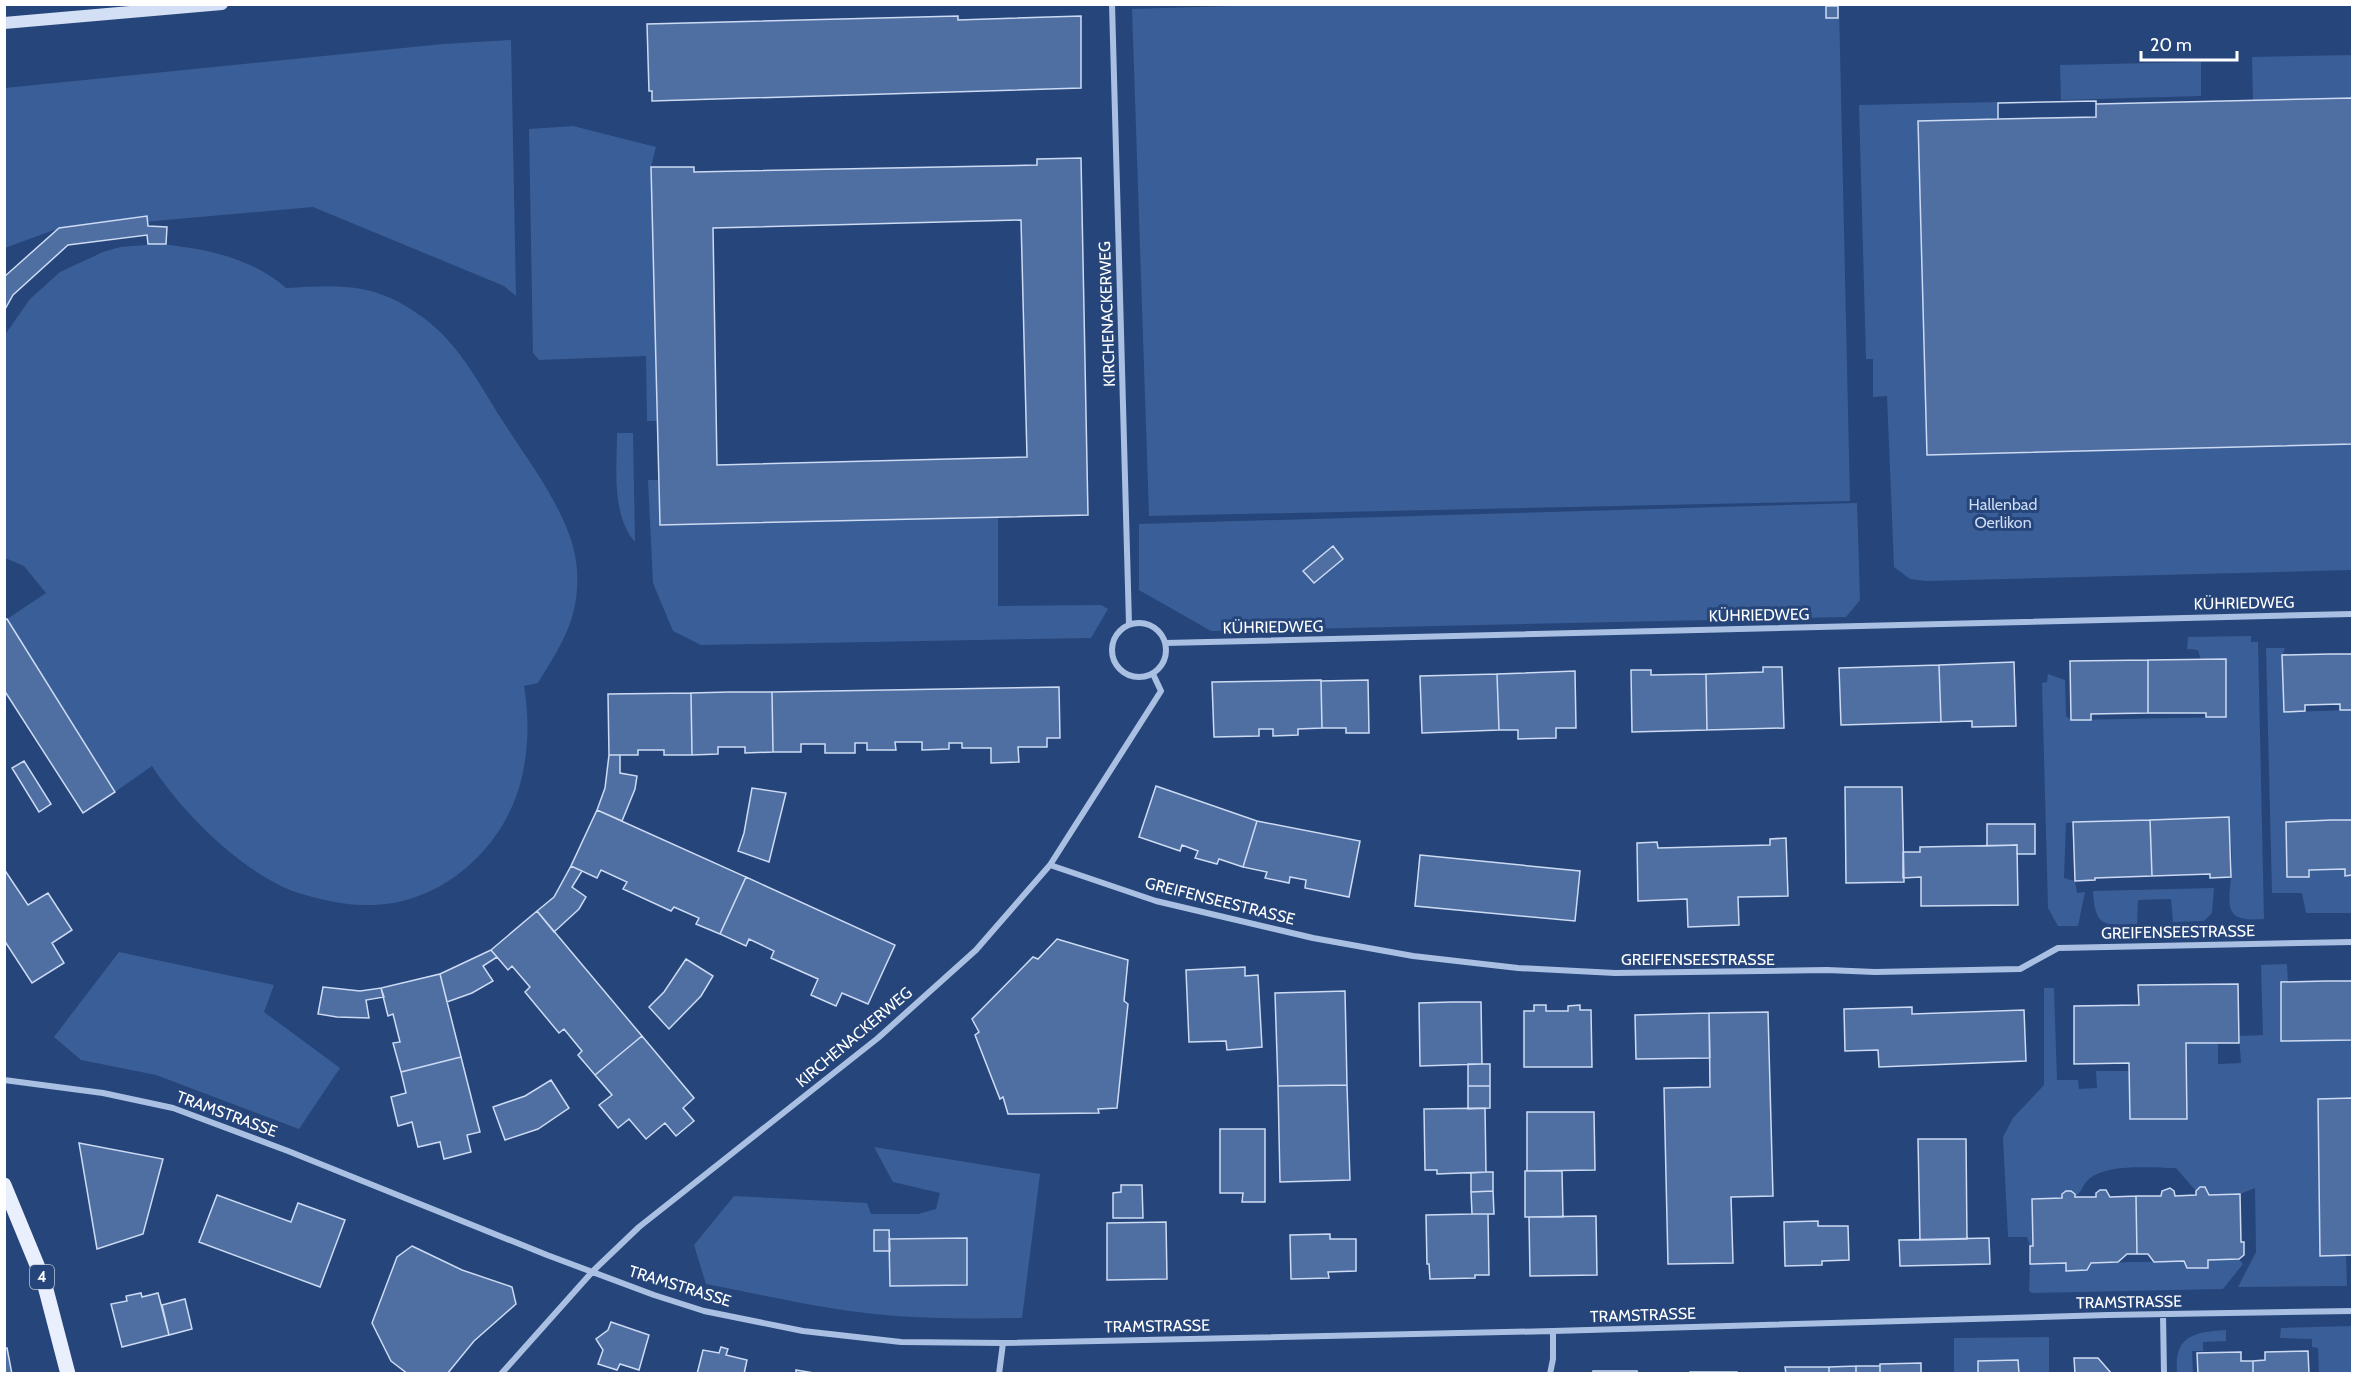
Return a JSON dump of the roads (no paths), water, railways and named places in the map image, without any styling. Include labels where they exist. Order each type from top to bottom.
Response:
[{"type":"main road","name":"4","points":[[4,1185],[44,1281],[68,1374]]},
{"type":"street","points":[[4,23],[222,4]]},
{"type":"street","name":"KIRCHENACKERWEG","points":[[1112,4],[1129,624]]},
{"type":"street","name":"KÜHRIEDWEG","points":[[1166,643],[2352,614]]},
{"type":"street","points":[[1153,674],[1145,677],[1132,677],[1120,670],[1113,660],[1111,651],[1115,635],[1129,624],[1147,623],[1155,627],[1166,643]]},
{"type":"street","name":"KIRCHENACKERWEG","points":[[501,1374],[593,1271],[639,1227],[878,1038],[976,950],[1050,865],[1161,691],[1153,674],[1164,660],[1166,643]]},
{"type":"street","name":"GREIFENSEESTRASSE","points":[[1050,865],[1156,901],[1313,938],[1413,956],[1518,968],[1615,973],[2020,969],[2058,948],[2352,942]]},
{"type":"street","name":"TRAMSTRASSE","points":[[4,1080],[103,1093],[173,1108],[547,1255],[704,1311],[803,1331],[901,1342],[1003,1343],[2352,1311]]},
{"type":"street","points":[[2163,1314],[2164,1374]]},
{"type":"street","points":[[1550,1374],[1553,1359],[1553,1331]]},
{"type":"street","points":[[999,1374],[1003,1343]]},
{"type":"park label","name":"Hallenbad Oerlikon","points":[[2003,513]]}]
